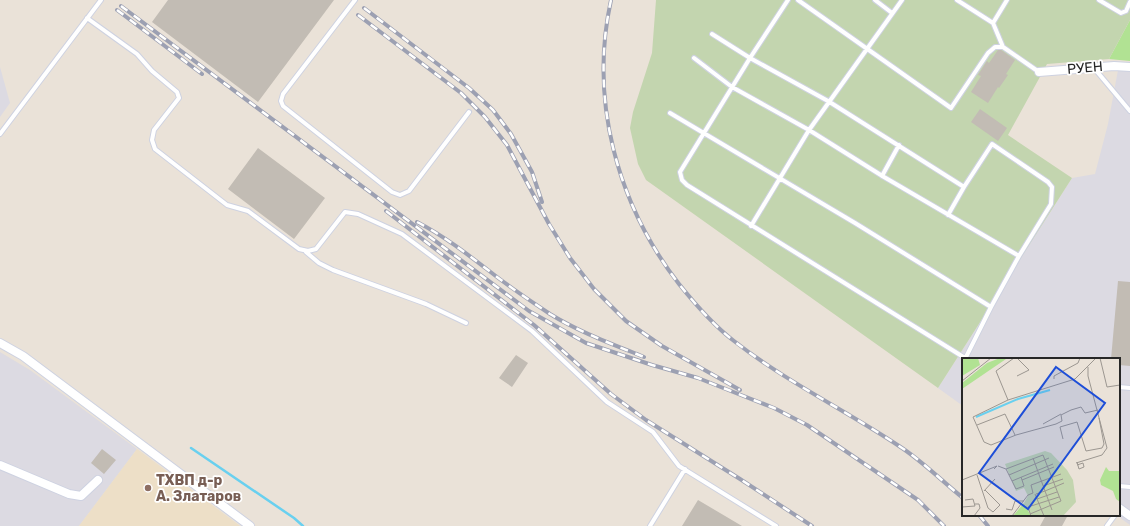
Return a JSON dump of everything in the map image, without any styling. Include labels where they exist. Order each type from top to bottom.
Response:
[{"type":"street","name":"РУЕН","points":[[1040,72],[1094,67],[1130,67]]},
{"type":"street","points":[[0,343],[23,356],[250,526]]},
{"type":"street","points":[[0,465],[69,494],[81,496],[98,480]]},
{"type":"street","points":[[1120,511],[1130,516]]},
{"type":"lane","points":[[0,134],[101,0]]},
{"type":"lane","points":[[355,0],[283,94],[281,101],[284,106],[392,192],[400,195],[409,191],[470,112]]},
{"type":"lane","points":[[788,0],[750,58],[680,172],[682,180],[687,185],[751,226],[965,358],[1019,256],[1051,204],[1052,187],[1048,182],[992,144],[948,215]]},
{"type":"lane","points":[[798,0],[951,108],[988,53],[995,47],[1003,47]]},
{"type":"lane","points":[[875,0],[892,12]]},
{"type":"lane","points":[[751,226],[778,178],[808,130],[867,49],[875,35],[902,0]]},
{"type":"lane","points":[[957,0],[993,23],[1003,47],[1040,72]]},
{"type":"lane","points":[[993,23],[1007,0]]},
{"type":"lane","points":[[1099,0],[1121,13],[1126,12],[1130,2]]},
{"type":"lane","points":[[87,18],[137,54],[152,71],[177,92],[179,98],[154,130],[152,140],[155,149],[227,205],[248,211],[299,249],[308,251],[316,249],[345,212],[358,214],[402,234],[532,331],[607,402],[653,432],[679,466],[776,526]]},
{"type":"lane","points":[[712,34],[750,58],[828,101],[964,187]]},
{"type":"lane","points":[[694,58],[732,87],[808,130],[882,176],[1019,256]]},
{"type":"lane","points":[[1094,67],[1130,111]]},
{"type":"lane","points":[[670,114],[991,307]]},
{"type":"lane","points":[[882,176],[899,145]]},
{"type":"lane","points":[[304,250],[319,263],[333,270],[426,304],[466,323]]},
{"type":"lane","points":[[1120,387],[1130,388]]},
{"type":"lane","points":[[650,526],[685,470]]},
{"type":"lane","points":[[1120,486],[1130,487]]},
{"type":"lane","points":[[1107,526],[1114,516]]},
{"type":"shaded area","points":[[0,67],[10,103],[0,117]]},
{"type":"shaded area","points":[[1118,70],[1130,71],[1130,525],[1117,516],[1120,516],[1120,358],[962,358],[962,405],[938,388],[1072,178],[1095,174],[1108,124]]},
{"type":"shaded area","points":[[0,352],[30,370],[137,449],[79,526],[0,526]]},
{"type":"shaded area","name":"ТХВП д-р А. Златаров","points":[[137,449],[240,526],[79,526]]},
{"type":"green space","points":[[656,0],[1130,0],[1130,20],[1109,59],[1047,64],[1008,135],[1072,178],[938,388],[646,180],[638,164],[630,128],[633,112],[652,53]]},
{"type":"green space","points":[[1130,20],[1130,61],[1109,59]]},
{"type":"building","points":[[168,0],[334,0],[258,102],[152,22]]},
{"type":"building","points":[[998,50],[1001,50],[1015,60],[1006,74],[1008,75],[988,103],[971,92],[981,76],[978,75],[987,61],[989,63]]},
{"type":"building","points":[[980,109],[1007,128],[998,141],[971,122]]},
{"type":"building","points":[[258,148],[325,198],[294,239],[228,189]]},
{"type":"building","points":[[1118,281],[1130,282],[1130,366],[1120,365],[1120,358],[1111,358]]},
{"type":"building","points":[[516,355],[528,363],[512,387],[499,378]]},
{"type":"building","points":[[102,449],[116,460],[104,474],[91,463]]},
{"type":"building","points":[[698,500],[742,526],[682,526]]},
{"type":"building","points":[[1045,516],[1067,516],[1062,526],[1040,526]]},
{"type":"waterway","points":[[191,448],[294,518],[303,526]]},
{"type":"railway","points":[[611,0],[605,38],[604,75],[606,113],[614,150],[624,185],[639,220],[657,253],[691,299],[734,341],[794,382],[907,452],[962,497]]},
{"type":"railway","points":[[121,6],[529,311],[586,343],[652,365],[698,378],[774,408],[807,425],[918,500],[944,526]]},
{"type":"railway","points":[[364,8],[469,88],[493,110],[511,134],[532,172],[542,202]]},
{"type":"railway","points":[[117,10],[202,74]]},
{"type":"railway","points":[[358,15],[461,93],[485,117],[507,145],[549,224],[570,258],[594,289],[626,321],[662,346],[740,390]]},
{"type":"railway","points":[[386,211],[534,325],[611,394],[646,420],[812,526]]},
{"type":"railway","points":[[417,222],[448,241],[510,287],[550,314],[584,332],[644,357]]},
{"type":"railway","points":[[980,516],[988,526]]},
{"type":"place","name":"ТХВП д-р А. Златаров","points":[[148,488]]}]
